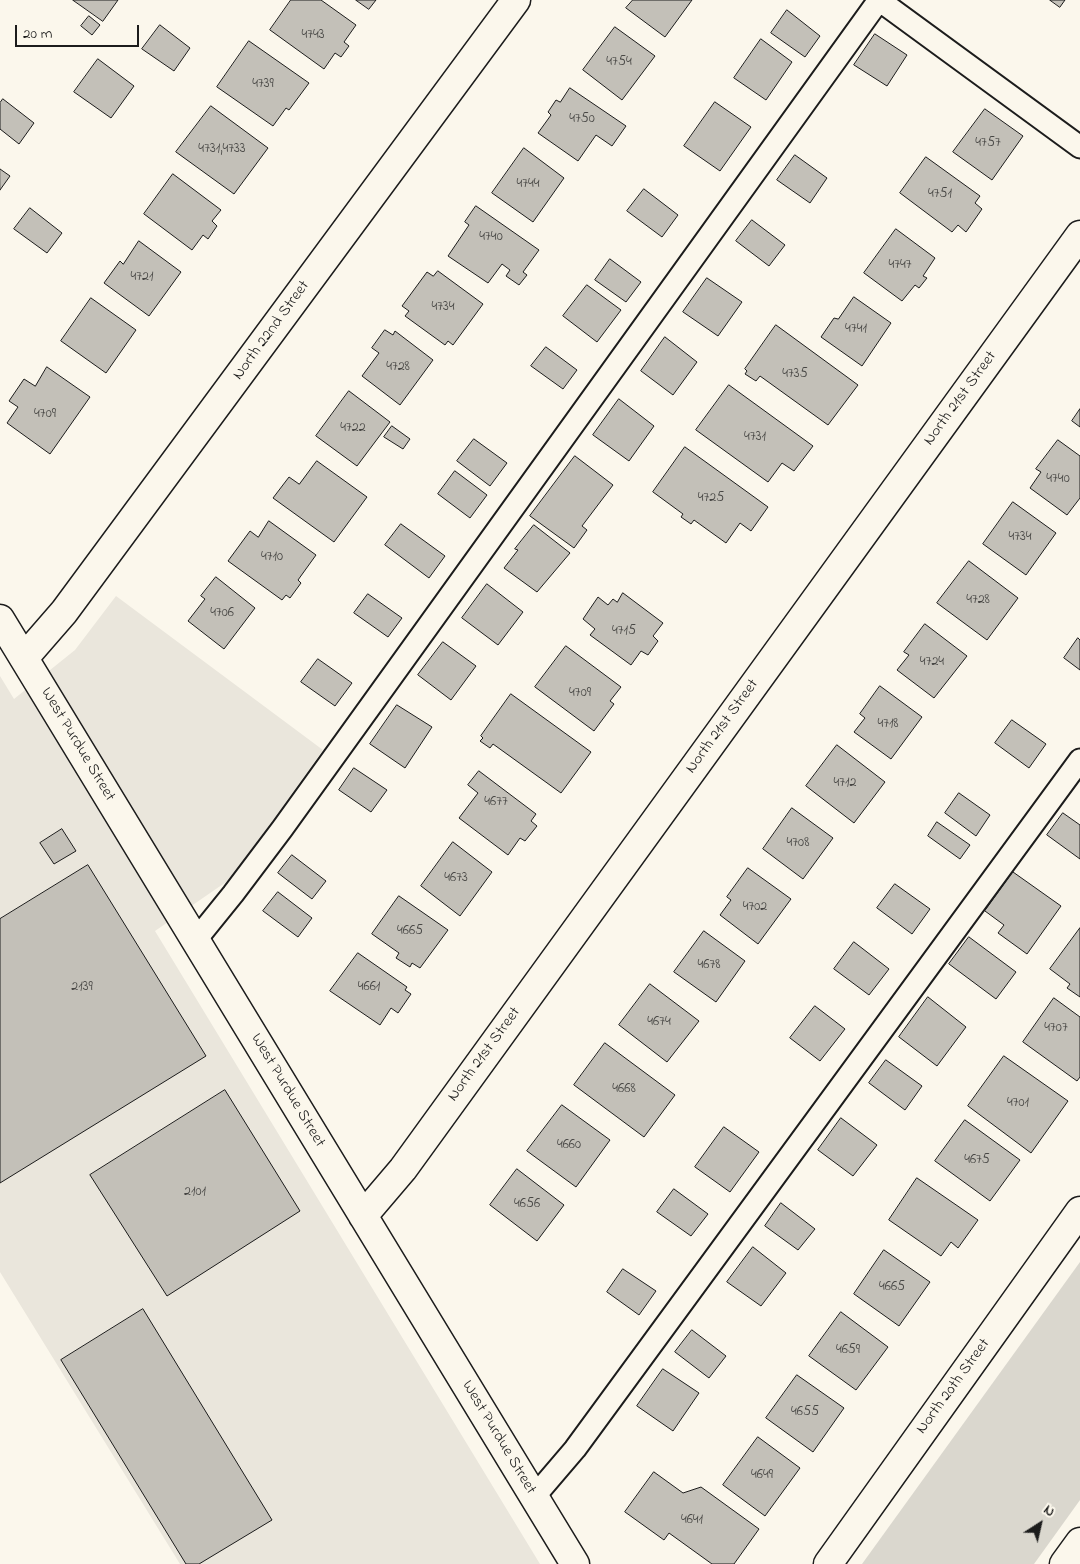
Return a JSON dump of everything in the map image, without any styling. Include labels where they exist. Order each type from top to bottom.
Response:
[{"type":"street","name":"North 22nd Street","points":[[24,658],[64,612],[516,0]]},
{"type":"street","name":"North 21st Street","points":[[363,1216],[403,1169],[1080,236]]},
{"type":"street","name":"West Purdue Street","points":[[0,619],[574,1564]]},
{"type":"street","name":"North 20th Street","points":[[828,1564],[1080,1211]]},
{"type":"street","points":[[1064,1564],[1080,1542]]},
{"type":"lane","points":[[195,941],[282,829],[879,0],[1080,147]]},
{"type":"lane","points":[[534,1497],[575,1450],[1080,760]]},
{"type":"shaded area","points":[[116,596],[323,750],[229,880],[155,931],[540,1564],[180,1564],[0,1272],[0,676],[14,699],[75,650]]},
{"type":"shaded area","points":[[1080,1262],[1080,1500],[1034,1564],[862,1564]]},
{"type":"building","points":[[73,0],[118,0],[103,21]]},
{"type":"building","points":[[291,0],[321,0],[356,25],[344,42],[349,46],[341,57],[335,53],[324,69],[270,30]]},
{"type":"building","points":[[356,0],[376,0],[369,9]]},
{"type":"building","points":[[633,0],[692,0],[665,37],[626,8]]},
{"type":"building","points":[[1050,0],[1065,0],[1060,7]]},
{"type":"building","points":[[787,10],[820,36],[805,57],[771,33]]},
{"type":"building","points":[[89,16],[100,25],[92,35],[81,26]]},
{"type":"building","points":[[160,25],[190,48],[174,71],[142,49]]},
{"type":"building","points":[[615,27],[655,56],[622,100],[583,70]]},
{"type":"building","points":[[875,34],[907,55],[887,86],[854,65]]},
{"type":"building","points":[[761,39],[792,62],[766,100],[734,78]]},
{"type":"building","points":[[249,41],[309,83],[289,110],[286,108],[273,126],[217,87]]},
{"type":"building","points":[[98,59],[134,86],[111,118],[74,92]]},
{"type":"building","points":[[570,88],[626,126],[612,146],[596,135],[578,161],[538,133],[551,115],[548,112],[556,100],[560,102]]},
{"type":"building","points":[[3,99],[34,123],[19,144],[0,129],[0,103]]},
{"type":"building","points":[[715,102],[751,127],[720,171],[684,146]]},
{"type":"building","points":[[211,106],[268,148],[234,194],[176,152]]},
{"type":"building","points":[[985,109],[1023,136],[992,180],[953,152]]},
{"type":"building","points":[[524,148],[564,178],[533,222],[492,193]]},
{"type":"building","points":[[795,155],[827,178],[810,203],[777,180]]},
{"type":"building","points":[[926,157],[980,196],[975,203],[982,209],[966,232],[958,225],[952,232],[900,193]]},
{"type":"building","points":[[0,169],[10,176],[0,190]]},
{"type":"building","points":[[173,174],[221,210],[212,221],[217,226],[208,239],[203,235],[192,250],[144,214]]},
{"type":"building","points":[[644,189],[678,215],[662,237],[627,211]]},
{"type":"building","points":[[476,206],[539,250],[523,272],[527,275],[519,285],[506,276],[510,270],[502,264],[488,283],[448,256],[469,225],[465,222]]},
{"type":"building","points":[[30,208],[62,233],[47,253],[14,229]]},
{"type":"building","points":[[752,220],[785,245],[769,266],[736,241]]},
{"type":"building","points":[[896,229],[935,258],[923,276],[927,278],[919,288],[915,285],[902,301],[864,273]]},
{"type":"building","points":[[139,241],[181,272],[149,316],[104,283],[120,261],[123,264]]},
{"type":"building","points":[[610,259],[641,282],[626,302],[595,280]]},
{"type":"building","points":[[438,271],[483,304],[453,345],[448,341],[445,345],[405,316],[409,311],[402,306],[427,272],[433,276]]},
{"type":"building","points":[[707,278],[742,302],[718,336],[683,312]]},
{"type":"building","points":[[587,285],[621,310],[597,342],[563,316]]},
{"type":"building","points":[[854,297],[891,323],[862,366],[821,337],[834,318],[838,319]]},
{"type":"building","points":[[91,298],[136,330],[106,373],[61,341]]},
{"type":"building","points":[[776,325],[858,385],[828,425],[760,376],[756,381],[745,374],[747,371],[745,369]]},
{"type":"building","points":[[385,330],[393,335],[395,331],[433,360],[400,405],[362,376],[379,353],[372,348]]},
{"type":"building","points":[[665,337],[697,362],[673,395],[641,371]]},
{"type":"building","points":[[546,347],[577,370],[563,389],[531,366]]},
{"type":"building","points":[[47,367],[90,397],[50,454],[7,423],[18,407],[9,401],[24,379],[35,386]]},
{"type":"building","points":[[729,385],[813,446],[794,471],[782,463],[768,482],[696,430]]},
{"type":"building","points":[[349,391],[390,422],[357,466],[316,436]]},
{"type":"building","points":[[619,399],[654,426],[629,461],[593,435]]},
{"type":"building","points":[[1080,409],[1080,427],[1072,421]]},
{"type":"building","points":[[392,426],[410,439],[403,449],[384,437]]},
{"type":"building","points":[[474,439],[507,463],[490,486],[457,461]]},
{"type":"building","points":[[1058,440],[1080,456],[1080,498],[1067,515],[1030,488],[1041,472],[1036,469]]},
{"type":"building","points":[[685,447],[768,507],[751,531],[740,523],[726,543],[694,520],[691,524],[681,517],[683,514],[653,492]]},
{"type":"building","points":[[575,456],[613,485],[582,526],[587,530],[574,548],[530,516]]},
{"type":"building","points":[[317,461],[367,497],[334,542],[273,498],[289,477],[299,484]]},
{"type":"building","points":[[455,471],[487,495],[470,518],[438,494]]},
{"type":"building","points":[[1013,502],[1056,533],[1026,575],[983,544]]},
{"type":"building","points":[[269,521],[316,555],[298,580],[301,583],[290,598],[286,595],[282,600],[228,561],[250,531],[258,537]]},
{"type":"building","points":[[401,524],[445,556],[429,578],[385,545]]},
{"type":"building","points":[[534,525],[570,553],[537,592],[504,568],[518,550],[515,549]]},
{"type":"building","points":[[969,561],[1018,598],[987,640],[937,603]]},
{"type":"building","points":[[216,577],[255,608],[224,649],[188,621],[205,599],[201,596]]},
{"type":"building","points":[[487,584],[523,612],[498,645],[462,618]]},
{"type":"building","points":[[623,593],[663,623],[653,636],[658,641],[648,655],[641,651],[631,665],[590,635],[595,629],[583,619],[598,597],[608,605],[613,599],[617,602]]},
{"type":"building","points":[[368,594],[402,618],[388,637],[354,613]]},
{"type":"building","points":[[925,624],[967,656],[934,698],[897,670],[909,655],[904,652]]},
{"type":"building","points":[[1078,638],[1080,640],[1080,670],[1064,658]]},
{"type":"building","points":[[443,642],[476,666],[451,700],[418,675]]},
{"type":"building","points":[[566,646],[621,687],[610,701],[614,704],[594,731],[535,687]]},
{"type":"building","points":[[318,659],[352,683],[335,706],[301,682]]},
{"type":"building","points":[[880,686],[922,717],[891,759],[854,732],[865,718],[860,714]]},
{"type":"building","points":[[511,694],[591,752],[561,793],[493,744],[490,748],[480,741],[483,738],[481,736]]},
{"type":"building","points":[[397,705],[432,727],[405,768],[370,744]]},
{"type":"building","points":[[1012,720],[1046,744],[1029,768],[995,743]]},
{"type":"building","points":[[837,745],[885,782],[854,823],[806,786]]},
{"type":"building","points":[[354,768],[387,790],[371,812],[339,790]]},
{"type":"building","points":[[479,771],[536,814],[531,821],[537,826],[525,841],[520,838],[508,855],[459,818],[478,793],[468,785]]},
{"type":"building","points":[[959,793],[990,815],[976,836],[945,813]]},
{"type":"building","points":[[792,808],[833,838],[803,879],[763,849]]},
{"type":"building","points":[[1063,813],[1080,825],[1080,859],[1047,835]]},
{"type":"building","points":[[937,822],[970,845],[960,859],[928,836]]},
{"type":"building","points":[[62,829],[76,851],[54,864],[40,843]]},
{"type":"building","points":[[453,842],[492,872],[460,916],[421,886]]},
{"type":"building","points":[[292,855],[326,881],[312,899],[278,873]]},
{"type":"building","points":[[88,865],[206,1056],[0,1183],[0,919]]},
{"type":"building","points":[[748,868],[791,899],[758,944],[720,915],[731,900],[727,897]]},
{"type":"building","points":[[1013,872],[1061,906],[1027,954],[998,933],[1004,925],[985,911]]},
{"type":"building","points":[[895,884],[930,909],[912,934],[877,908]]},
{"type":"building","points":[[278,892],[312,918],[298,937],[263,911]]},
{"type":"building","points":[[399,896],[448,930],[420,968],[412,963],[410,967],[396,958],[399,953],[372,934]]},
{"type":"building","points":[[1080,928],[1080,997],[1067,988],[1070,984],[1050,969]]},
{"type":"building","points":[[704,931],[745,961],[716,1002],[674,972]]},
{"type":"building","points":[[969,937],[1016,972],[996,999],[949,964]]},
{"type":"building","points":[[854,942],[889,969],[869,995],[834,969]]},
{"type":"building","points":[[358,953],[407,987],[405,990],[411,994],[398,1013],[391,1008],[380,1025],[330,991]]},
{"type":"building","points":[[650,984],[699,1021],[667,1062],[619,1025]]},
{"type":"building","points":[[928,997],[966,1027],[937,1066],[899,1037]]},
{"type":"building","points":[[1054,998],[1080,1017],[1080,1077],[1077,1081],[1023,1042]]},
{"type":"building","points":[[815,1006],[845,1029],[820,1061],[790,1038]]},
{"type":"building","points":[[605,1043],[675,1095],[644,1137],[574,1085]]},
{"type":"building","points":[[1004,1056],[1068,1101],[1031,1153],[968,1106]]},
{"type":"building","points":[[886,1060],[922,1086],[905,1110],[869,1083]]},
{"type":"building","points":[[225,1090],[300,1211],[167,1296],[90,1175]]},
{"type":"building","points":[[562,1105],[610,1140],[576,1187],[527,1151]]},
{"type":"building","points":[[841,1118],[877,1145],[853,1176],[818,1150]]},
{"type":"building","points":[[965,1120],[1020,1160],[990,1201],[935,1161]]},
{"type":"building","points":[[724,1127],[759,1152],[730,1192],[695,1167]]},
{"type":"building","points":[[517,1169],[564,1205],[537,1241],[490,1205]]},
{"type":"building","points":[[917,1178],[978,1220],[958,1248],[951,1242],[941,1256],[889,1220]]},
{"type":"building","points":[[674,1189],[708,1214],[691,1236],[657,1212]]},
{"type":"building","points":[[781,1203],[815,1229],[798,1250],[765,1226]]},
{"type":"building","points":[[753,1247],[786,1273],[761,1306],[727,1282]]},
{"type":"building","points":[[884,1250],[930,1282],[899,1326],[854,1294]]},
{"type":"building","points":[[623,1269],[656,1291],[639,1315],[607,1292]]},
{"type":"building","points":[[143,1309],[272,1520],[199,1564],[186,1564],[61,1360]]},
{"type":"building","points":[[841,1312],[888,1347],[856,1390],[809,1356]]},
{"type":"building","points":[[692,1330],[726,1356],[709,1378],[675,1352]]},
{"type":"building","points":[[663,1369],[699,1393],[673,1431],[637,1406]]},
{"type":"building","points":[[797,1375],[844,1408],[813,1452],[766,1418]]},
{"type":"building","points":[[758,1437],[800,1468],[765,1516],[723,1485]]},
{"type":"building","points":[[654,1472],[683,1493],[701,1487],[759,1529],[734,1564],[712,1564],[669,1533],[664,1540],[625,1512]]}]
